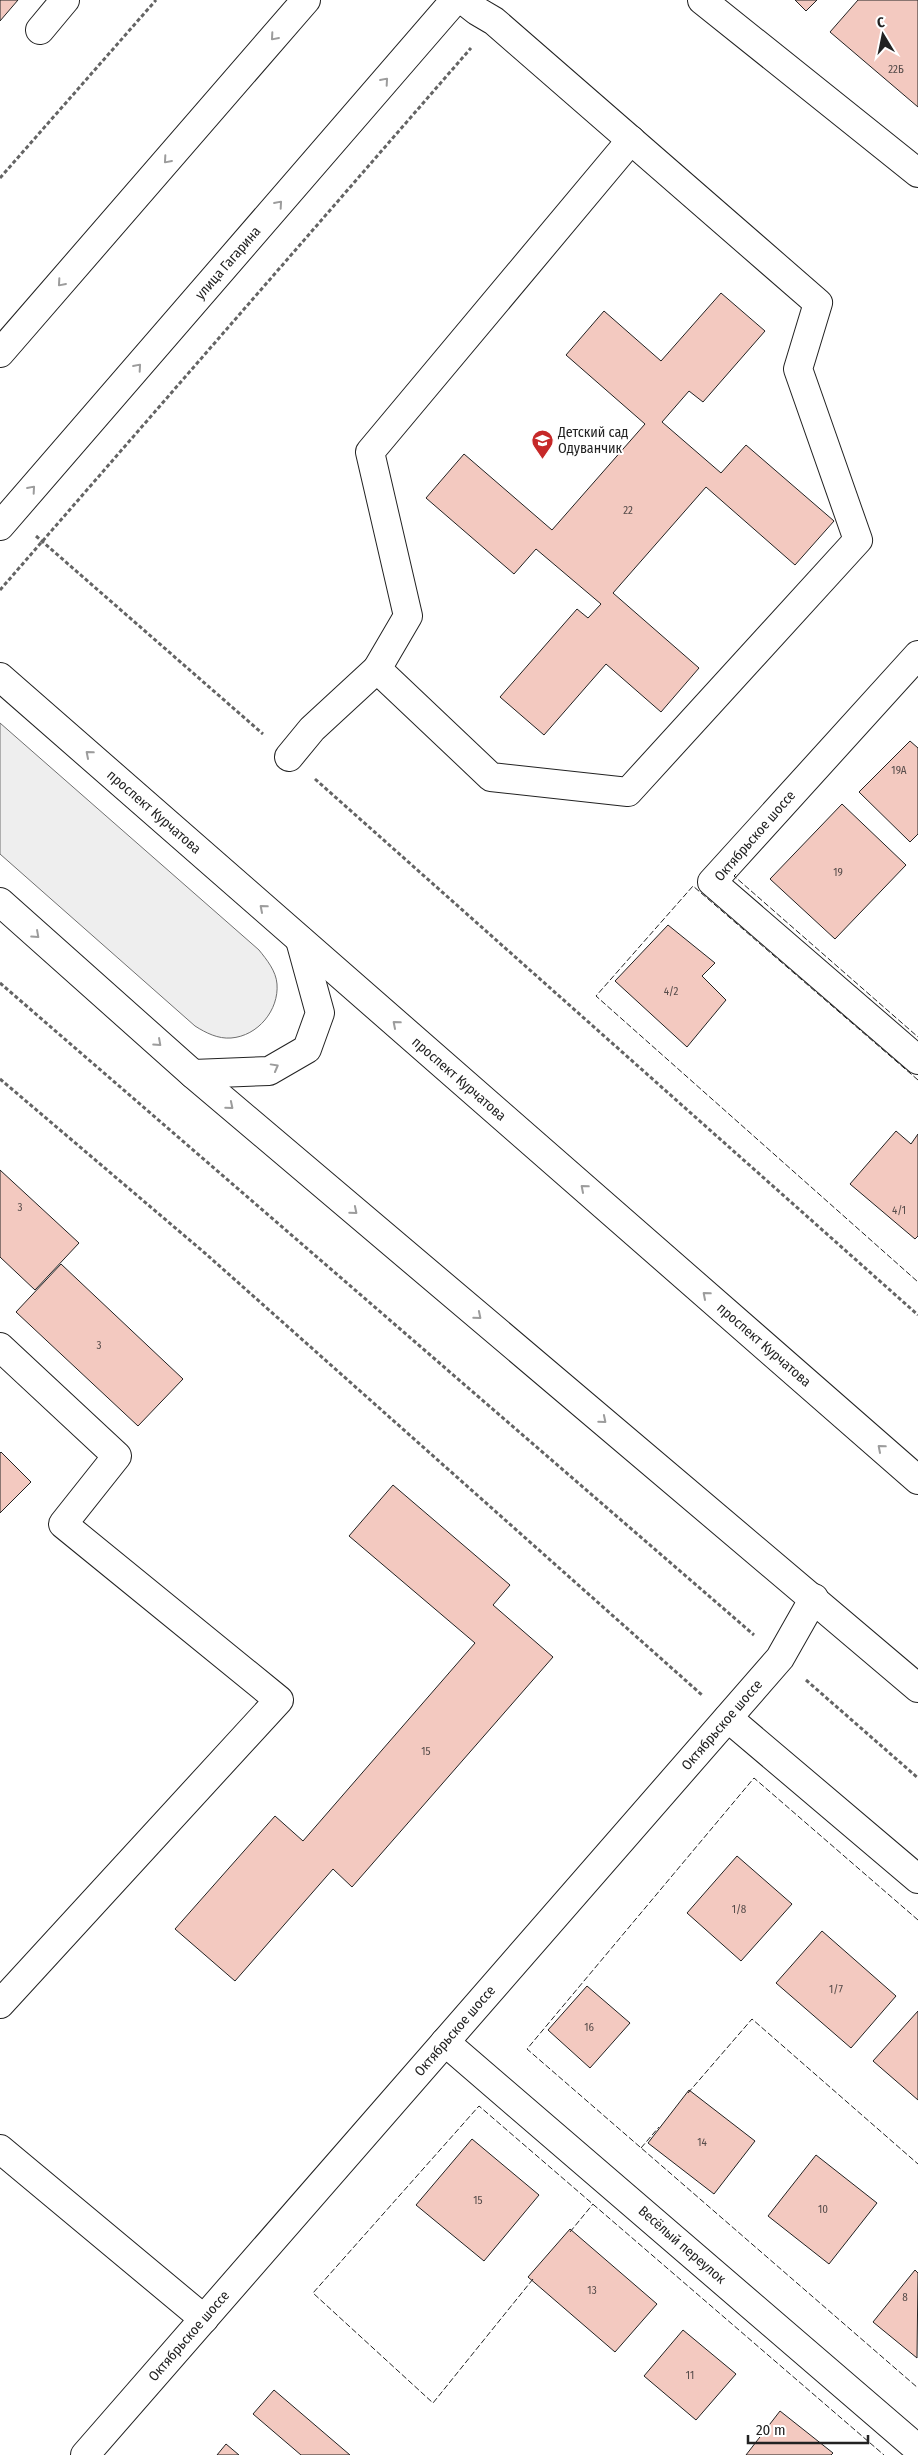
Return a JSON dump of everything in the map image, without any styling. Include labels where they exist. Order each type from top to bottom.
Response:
[{"type":"street","points":[[40,30],[65,0]]},
{"type":"street","points":[[0,353],[306,0]]},
{"type":"street","name":"улица Гагарина","points":[[6,520],[455,0]]},
{"type":"street","points":[[377,669],[491,777],[628,792],[858,540],[798,369],[818,303],[494,21],[463,0]]},
{"type":"street","points":[[702,0],[918,173]]},
{"type":"street","points":[[289,757],[312,729],[377,669],[408,616],[370,452],[631,140]]},
{"type":"street","name":"Октябрьское шоссе","points":[[918,655],[712,882],[918,1060]]},
{"type":"street","name":"проспект Курчатова","points":[[0,677],[918,1479]]},
{"type":"street","points":[[0,902],[193,1074],[918,1688]]},
{"type":"street","points":[[193,1074],[269,1071],[307,1049],[320,1012],[300,940]]},
{"type":"street","points":[[0,1347],[117,1456],[63,1524],[279,1700],[0,2004]]},
{"type":"street","name":"Октябрьское шоссе","points":[[85,2455],[780,1658],[814,1598]]},
{"type":"street","points":[[728,1718],[918,1879]]},
{"type":"street","name":"Весёлый переулок","points":[[445,2042],[918,2449]]},
{"type":"street","points":[[0,2149],[204,2319]]},
{"type":"path","points":[[0,178],[156,0]]},
{"type":"path","points":[[0,590],[494,21]]},
{"type":"path","points":[[6,520],[43,541],[918,1315]]},
{"type":"path","points":[[0,983],[918,1778]]},
{"type":"path","points":[[0,1078],[206,1254],[728,1718]]},
{"type":"shaded area","points":[[0,723],[259,950],[273,970],[277,984],[277,994],[270,1012],[258,1027],[241,1036],[221,1038],[195,1026],[0,854]]},
{"type":"building","points":[[0,0],[18,0],[0,21]]},
{"type":"building","points":[[795,0],[817,0],[806,11]]},
{"type":"building","points":[[858,0],[918,0],[918,107],[830,32]]},
{"type":"building","points":[[721,293],[765,331],[703,402],[689,391],[662,422],[721,473],[746,445],[834,521],[795,565],[706,487],[613,593],[699,668],[661,712],[606,664],[544,735],[500,697],[577,609],[588,618],[601,604],[536,549],[514,574],[426,498],[464,454],[552,530],[645,424],[566,355],[604,311],[661,361]]},
{"type":"building","points":[[910,741],[918,748],[918,834],[910,842],[859,792]]},
{"type":"building","points":[[842,804],[906,865],[835,939],[770,879]]},
{"type":"building","points":[[668,925],[715,963],[702,976],[726,1000],[687,1047],[615,981]]},
{"type":"building","points":[[896,1131],[911,1144],[918,1134],[918,1236],[915,1239],[850,1184]]},
{"type":"building","points":[[0,1170],[79,1243],[35,1290],[0,1257]]},
{"type":"building","points":[[61,1264],[183,1379],[138,1426],[16,1312]]},
{"type":"building","points":[[0,1453],[31,1482],[0,1513]]},
{"type":"building","points":[[393,1485],[510,1585],[493,1605],[553,1657],[352,1887],[333,1869],[235,1981],[175,1929],[275,1816],[303,1841],[475,1643],[349,1536]]},
{"type":"building","points":[[737,1856],[792,1904],[741,1961],[687,1913]]},
{"type":"building","points":[[822,1931],[896,1996],[851,2048],[776,1983]]},
{"type":"building","points":[[587,1986],[630,2023],[590,2068],[548,2030]]},
{"type":"building","points":[[918,2011],[918,2100],[873,2061]]},
{"type":"building","points":[[689,2090],[755,2141],[714,2194],[648,2143]]},
{"type":"building","points":[[472,2139],[539,2195],[484,2261],[416,2205]]},
{"type":"building","points":[[816,2155],[877,2203],[829,2264],[768,2216]]},
{"type":"building","points":[[570,2229],[657,2304],[615,2352],[528,2277]]},
{"type":"building","points":[[915,2270],[918,2273],[917,2358],[873,2322]]},
{"type":"building","points":[[683,2330],[736,2374],[696,2420],[644,2376]]},
{"type":"building","points":[[274,2390],[350,2455],[301,2455],[253,2414]]},
{"type":"building","points":[[780,2411],[833,2453],[831,2455],[746,2455]]},
{"type":"building","points":[[226,2444],[239,2455],[217,2455]]},
{"type":"fence","points":[[736,874],[734,876],[918,1037]]},
{"type":"fence","points":[[918,1080],[693,886],[596,996],[918,1282]]},
{"type":"fence","points":[[918,1920],[754,1778],[527,2049],[918,2388]]},
{"type":"fence","points":[[688,2093],[752,2019],[918,2164]]},
{"type":"fence","points":[[533,2279],[433,2403],[313,2293],[479,2106],[884,2455]]},
{"type":"fence","points":[[641,2148],[659,2127]]},
{"type":"fence","points":[[570,2232],[593,2204]]},
{"type":"place","name":"Детский сад Одуванчик","points":[[542,459]]}]
